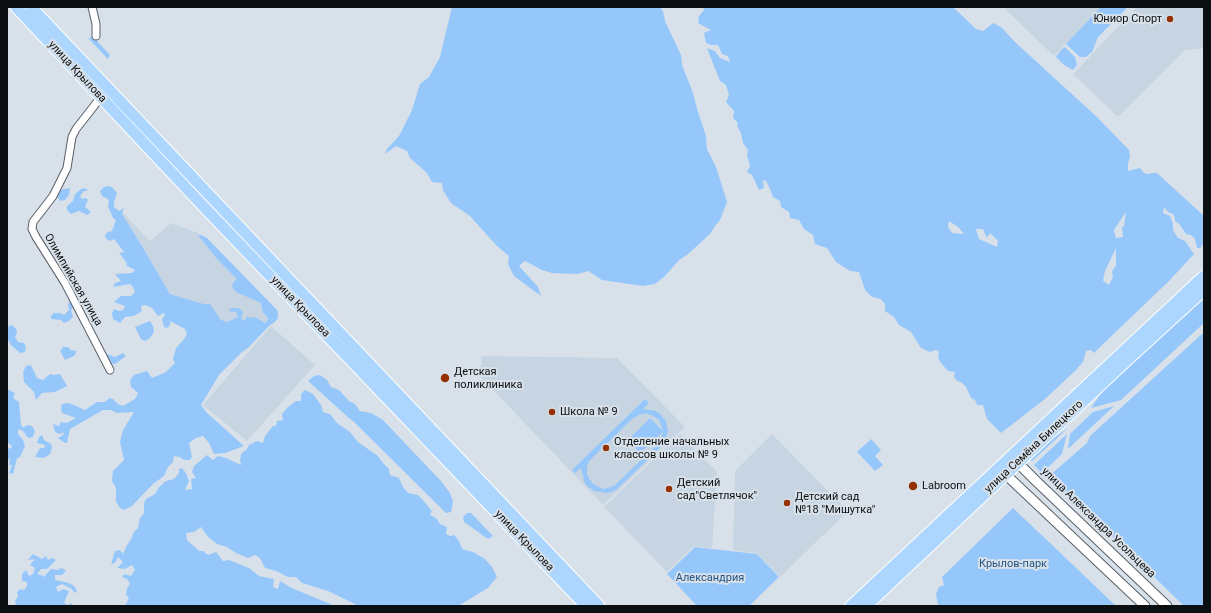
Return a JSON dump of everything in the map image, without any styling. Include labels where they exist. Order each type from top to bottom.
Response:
[{"type":"main road","name":"улица Крылова","points":[[16,7],[101,97],[599,606]]},
{"type":"main road","name":"улица Крылова","points":[[31,7],[586,606]]},
{"type":"main road","name":"улица Семёна Билецкого","points":[[1015,460],[1204,276]]},
{"type":"main road","name":"улица Семёна Билецкого","points":[[866,606],[1002,471],[1204,290]]},
{"type":"main road","name":"улица Семёна Билецкого","points":[[851,606],[987,478],[1002,471]]},
{"type":"street","points":[[92,7],[96,24],[96,36]]},
{"type":"street","name":"Олимпийская улица","points":[[101,97],[76,129],[72,138],[67,168],[53,196],[33,222],[32,229],[64,283],[110,370]]},
{"type":"street","name":"улица Александра Усольцева","points":[[1015,460],[1168,606]]},
{"type":"street","points":[[1002,471],[1145,606]]},
{"type":"shaded area","points":[[1008,7],[1101,7],[1054,56],[1006,10]]},
{"type":"shaded area","points":[[1137,7],[1204,7],[1204,47],[1201,49],[1185,50],[1118,117],[1073,74]]},
{"type":"shaded area","points":[[123,213],[150,241],[171,223],[198,233],[275,309],[269,323],[243,350],[204,304],[170,294],[122,214]]},
{"type":"shaded area","points":[[271,326],[315,365],[247,441],[203,405]]},
{"type":"shaded area","name":"Отделение начальных классов школы № 9","points":[[481,356],[617,358],[685,427],[603,505],[475,371],[482,364]]},
{"type":"shaded area","name":"Детский сад\"Светлячок\"","points":[[680,434],[717,472],[712,548],[694,546],[667,572],[604,507]]},
{"type":"shaded area","name":"Детский сад №18 \"Мишутка\"","points":[[772,434],[848,511],[780,577],[757,553],[733,550],[735,471]]},
{"type":"green space","points":[[452,7],[660,7],[681,55],[682,65],[693,93],[706,136],[707,149],[716,167],[727,202],[720,220],[710,234],[687,255],[679,260],[665,276],[655,284],[643,286],[602,280],[588,271],[578,274],[552,273],[542,270],[525,261],[519,266],[538,287],[541,296],[514,276],[508,264],[509,256],[496,245],[470,216],[451,203],[443,190],[442,183],[432,182],[427,173],[410,158],[407,151],[396,146],[385,154],[387,149],[399,136],[412,110],[420,84],[429,77],[440,57]]},
{"type":"green space","points":[[703,7],[953,7],[976,29],[983,31],[993,23],[1001,27],[1015,42],[1097,117],[1129,150],[1130,156],[1128,171],[1140,168],[1144,173],[1157,173],[1204,216],[1204,243],[1200,248],[1197,248],[1195,239],[1191,235],[1186,234],[1180,225],[1175,221],[1173,214],[1168,212],[1164,207],[1163,213],[1170,216],[1173,224],[1173,230],[1178,238],[1185,241],[1194,254],[1169,281],[1094,353],[1091,350],[1086,351],[1083,362],[1045,399],[1001,433],[987,419],[983,405],[977,405],[975,400],[971,398],[966,387],[961,382],[957,381],[954,377],[955,372],[948,371],[941,363],[938,358],[939,352],[936,350],[930,352],[921,348],[911,332],[899,325],[894,317],[885,311],[885,304],[881,299],[872,297],[865,290],[859,272],[850,271],[836,262],[827,248],[815,244],[813,235],[804,229],[799,220],[790,218],[789,212],[781,207],[780,201],[773,197],[766,181],[763,180],[764,188],[759,190],[752,175],[747,172],[750,166],[747,155],[748,150],[743,143],[741,133],[737,126],[738,123],[733,118],[734,111],[726,102],[729,95],[726,85],[720,81],[707,48],[715,51],[720,58],[730,62],[728,56],[722,54],[718,45],[706,43],[704,33],[711,30],[698,23],[699,16],[704,10]],"holes":[[[1126,212],[1124,226],[1122,227],[1123,237],[1116,238],[1114,230]],[[949,221],[958,227],[964,234],[952,233],[948,227]],[[976,229],[983,229],[987,238],[990,233],[998,241],[997,247],[979,239]],[[1116,248],[1116,266],[1112,271],[1113,277],[1109,285],[1103,281],[1105,271]]]},
{"type":"green space","points":[[1101,7],[1128,7],[1098,37],[1092,52],[1086,57],[1080,57],[1066,44]]},
{"type":"green space","points":[[90,37],[95,39],[110,55],[108,59],[89,39]]},
{"type":"green space","points":[[1065,47],[1075,57],[1077,65],[1073,70],[1064,65],[1056,57]]},
{"type":"green space","points":[[109,186],[117,193],[114,207],[119,211],[124,208],[122,214],[170,294],[204,304],[210,304],[221,320],[227,322],[238,317],[236,312],[229,311],[230,308],[239,308],[243,312],[241,319],[246,321],[246,317],[257,318],[265,323],[268,320],[267,316],[263,313],[261,303],[236,292],[232,287],[233,283],[237,279],[217,259],[198,236],[201,235],[207,238],[277,310],[278,313],[278,318],[275,322],[269,326],[219,375],[201,405],[206,412],[244,446],[225,453],[214,454],[209,443],[203,436],[196,438],[189,443],[192,457],[190,460],[184,460],[180,457],[174,456],[173,462],[168,467],[164,476],[153,484],[132,506],[124,510],[119,507],[116,501],[116,488],[112,481],[113,471],[124,460],[120,442],[123,430],[134,412],[117,413],[111,410],[103,410],[70,429],[67,443],[58,438],[63,435],[64,432],[60,434],[55,432],[53,424],[59,426],[61,422],[67,423],[76,418],[62,413],[62,404],[72,404],[85,410],[97,402],[105,402],[109,398],[123,406],[135,399],[138,393],[131,387],[130,380],[134,375],[147,371],[152,378],[166,372],[175,363],[173,359],[176,348],[187,334],[185,329],[170,321],[170,325],[167,328],[164,327],[162,319],[165,315],[164,313],[158,316],[152,308],[145,305],[141,306],[142,311],[134,316],[125,317],[120,323],[113,319],[112,313],[114,309],[119,311],[123,310],[125,306],[114,302],[121,296],[131,296],[135,292],[130,284],[113,287],[115,283],[121,281],[115,274],[132,273],[135,270],[127,266],[126,262],[119,253],[124,252],[114,239],[110,241],[106,239],[105,235],[112,231],[116,220],[113,218],[108,206],[108,199],[102,196],[100,191],[104,187]]},
{"type":"green space","points":[[70,188],[69,195],[65,200],[60,201],[57,196],[59,190]]},
{"type":"green space","points":[[85,188],[88,191],[84,191],[80,196],[82,199],[86,198],[88,200],[85,207],[91,212],[87,215],[79,211],[71,214],[67,210],[67,206],[73,201],[75,194],[81,189]]},
{"type":"green space","points":[[1204,298],[1204,323],[1121,400],[1091,408],[1101,393],[1112,382]]},
{"type":"green space","points":[[71,302],[74,307],[71,310],[73,317],[69,321],[64,323],[61,320],[51,319],[51,316],[54,313],[64,315],[69,310],[68,303]]},
{"type":"green space","points":[[150,321],[154,332],[150,338],[145,341],[141,339],[135,327]]},
{"type":"green space","points":[[12,325],[16,329],[17,333],[15,337],[18,342],[24,343],[26,347],[25,352],[20,353],[11,345],[7,338],[7,331],[9,326]]},
{"type":"green space","points":[[1204,332],[1204,606],[1184,606],[1111,535],[1053,484],[1049,476],[1087,443],[1090,436]]},
{"type":"green space","points":[[63,347],[68,347],[71,350],[76,351],[76,353],[74,356],[65,360],[60,351]]},
{"type":"green space","points":[[123,353],[126,356],[115,364],[109,363],[105,356],[107,354],[115,357]]},
{"type":"green space","points":[[31,365],[37,378],[43,380],[50,374],[60,374],[67,386],[55,392],[42,393],[36,400],[34,392],[24,382],[23,372],[26,366]]},
{"type":"green space","points":[[320,375],[327,380],[331,387],[339,390],[349,401],[355,404],[360,411],[371,413],[383,420],[440,480],[450,493],[453,501],[451,512],[446,513],[353,421],[308,381],[314,376]]},
{"type":"green space","points":[[7,389],[15,393],[13,398],[19,402],[21,425],[23,428],[27,425],[32,426],[35,431],[33,437],[28,438],[23,431],[18,429],[18,434],[23,440],[25,446],[20,457],[17,458],[13,474],[9,473],[12,465],[9,465],[10,458],[7,461],[7,449],[11,448],[12,446],[7,442]]},
{"type":"green space","points":[[305,390],[313,394],[321,405],[323,412],[330,414],[337,423],[350,432],[358,442],[378,456],[389,469],[390,475],[399,478],[403,487],[408,493],[418,495],[422,499],[432,511],[430,515],[436,518],[440,524],[447,527],[446,534],[450,536],[454,535],[459,541],[462,549],[473,552],[485,559],[492,567],[497,577],[488,588],[458,606],[359,606],[328,591],[302,583],[296,577],[288,577],[276,571],[265,568],[260,558],[255,555],[248,558],[227,547],[217,544],[208,537],[201,527],[194,532],[186,533],[187,540],[199,551],[203,551],[208,555],[216,552],[223,561],[229,560],[249,568],[259,576],[274,579],[273,587],[278,589],[280,581],[292,588],[335,606],[125,606],[129,598],[126,595],[127,588],[130,584],[127,579],[122,577],[124,574],[131,576],[135,570],[132,565],[125,569],[117,568],[123,562],[118,557],[115,563],[111,564],[115,551],[120,550],[123,554],[132,538],[133,533],[138,528],[140,518],[144,513],[144,503],[146,499],[155,494],[159,487],[166,481],[174,479],[179,473],[179,469],[182,468],[189,481],[185,490],[192,489],[191,479],[196,478],[192,472],[194,466],[207,455],[213,460],[218,456],[241,465],[241,454],[249,445],[257,441],[263,443],[265,436],[273,426],[276,426],[277,421],[283,420],[282,414],[288,407],[296,401],[301,401],[301,394]]},
{"type":"green space","points":[[645,399],[649,403],[643,409],[656,411],[666,421],[668,431],[664,444],[616,490],[608,493],[594,491],[586,485],[581,468],[575,473],[572,470]],"holes":[[[646,413],[659,420],[663,431],[650,418],[628,440],[640,453],[663,432],[660,442],[614,486],[603,489],[593,484],[587,475],[589,461],[632,419]]]},
{"type":"green space","points":[[1114,406],[1068,449],[1070,434],[1093,412]]},
{"type":"green space","points":[[1067,429],[1032,461],[1030,460],[1050,440]]},
{"type":"green space","points":[[1067,434],[1062,454],[1042,473],[1034,465]]},
{"type":"green space","points":[[42,435],[44,440],[51,444],[52,448],[50,454],[44,458],[35,457],[40,448],[44,448],[45,445],[37,443],[39,437]]},
{"type":"green space","points":[[871,439],[881,450],[875,456],[883,465],[875,471],[857,452]]},
{"type":"green space","name":"Крылов-парк","points":[[1013,508],[1116,606],[938,605],[936,594],[939,587],[944,585],[942,577]]},
{"type":"green space","points":[[467,513],[471,513],[493,536],[488,539],[464,522],[463,517]]},
{"type":"green space","name":"Александрия","points":[[695,547],[757,554],[779,577],[749,606],[697,606],[667,574]]},
{"type":"green space","points":[[33,554],[42,559],[46,556],[48,560],[52,558],[56,560],[47,569],[41,569],[37,574],[44,576],[41,580],[51,569],[57,570],[62,568],[66,571],[62,575],[55,575],[55,580],[69,583],[74,586],[77,591],[74,593],[72,589],[62,584],[56,587],[58,592],[63,589],[69,591],[64,603],[68,605],[72,603],[72,606],[14,606],[16,605],[15,600],[18,597],[17,592],[20,589],[24,590],[27,586],[27,582],[22,581],[22,574],[26,570],[29,576],[33,574],[35,568],[30,565],[35,559],[28,560]]},
{"type":"place","name":"Юниор Спорт","points":[[1170,19]]},
{"type":"place","name":"Детская поликлиника","points":[[445,378]]},
{"type":"place","name":"Школа № 9","points":[[552,412]]},
{"type":"place","name":"Отделение начальных классов школы № 9","points":[[606,448]]},
{"type":"place","name":"Labroom","points":[[913,486]]},
{"type":"place","name":"Детский сад\"Светлячок\"","points":[[669,489]]},
{"type":"place","name":"Детский сад №18 \"Мишутка\"","points":[[787,503]]}]
